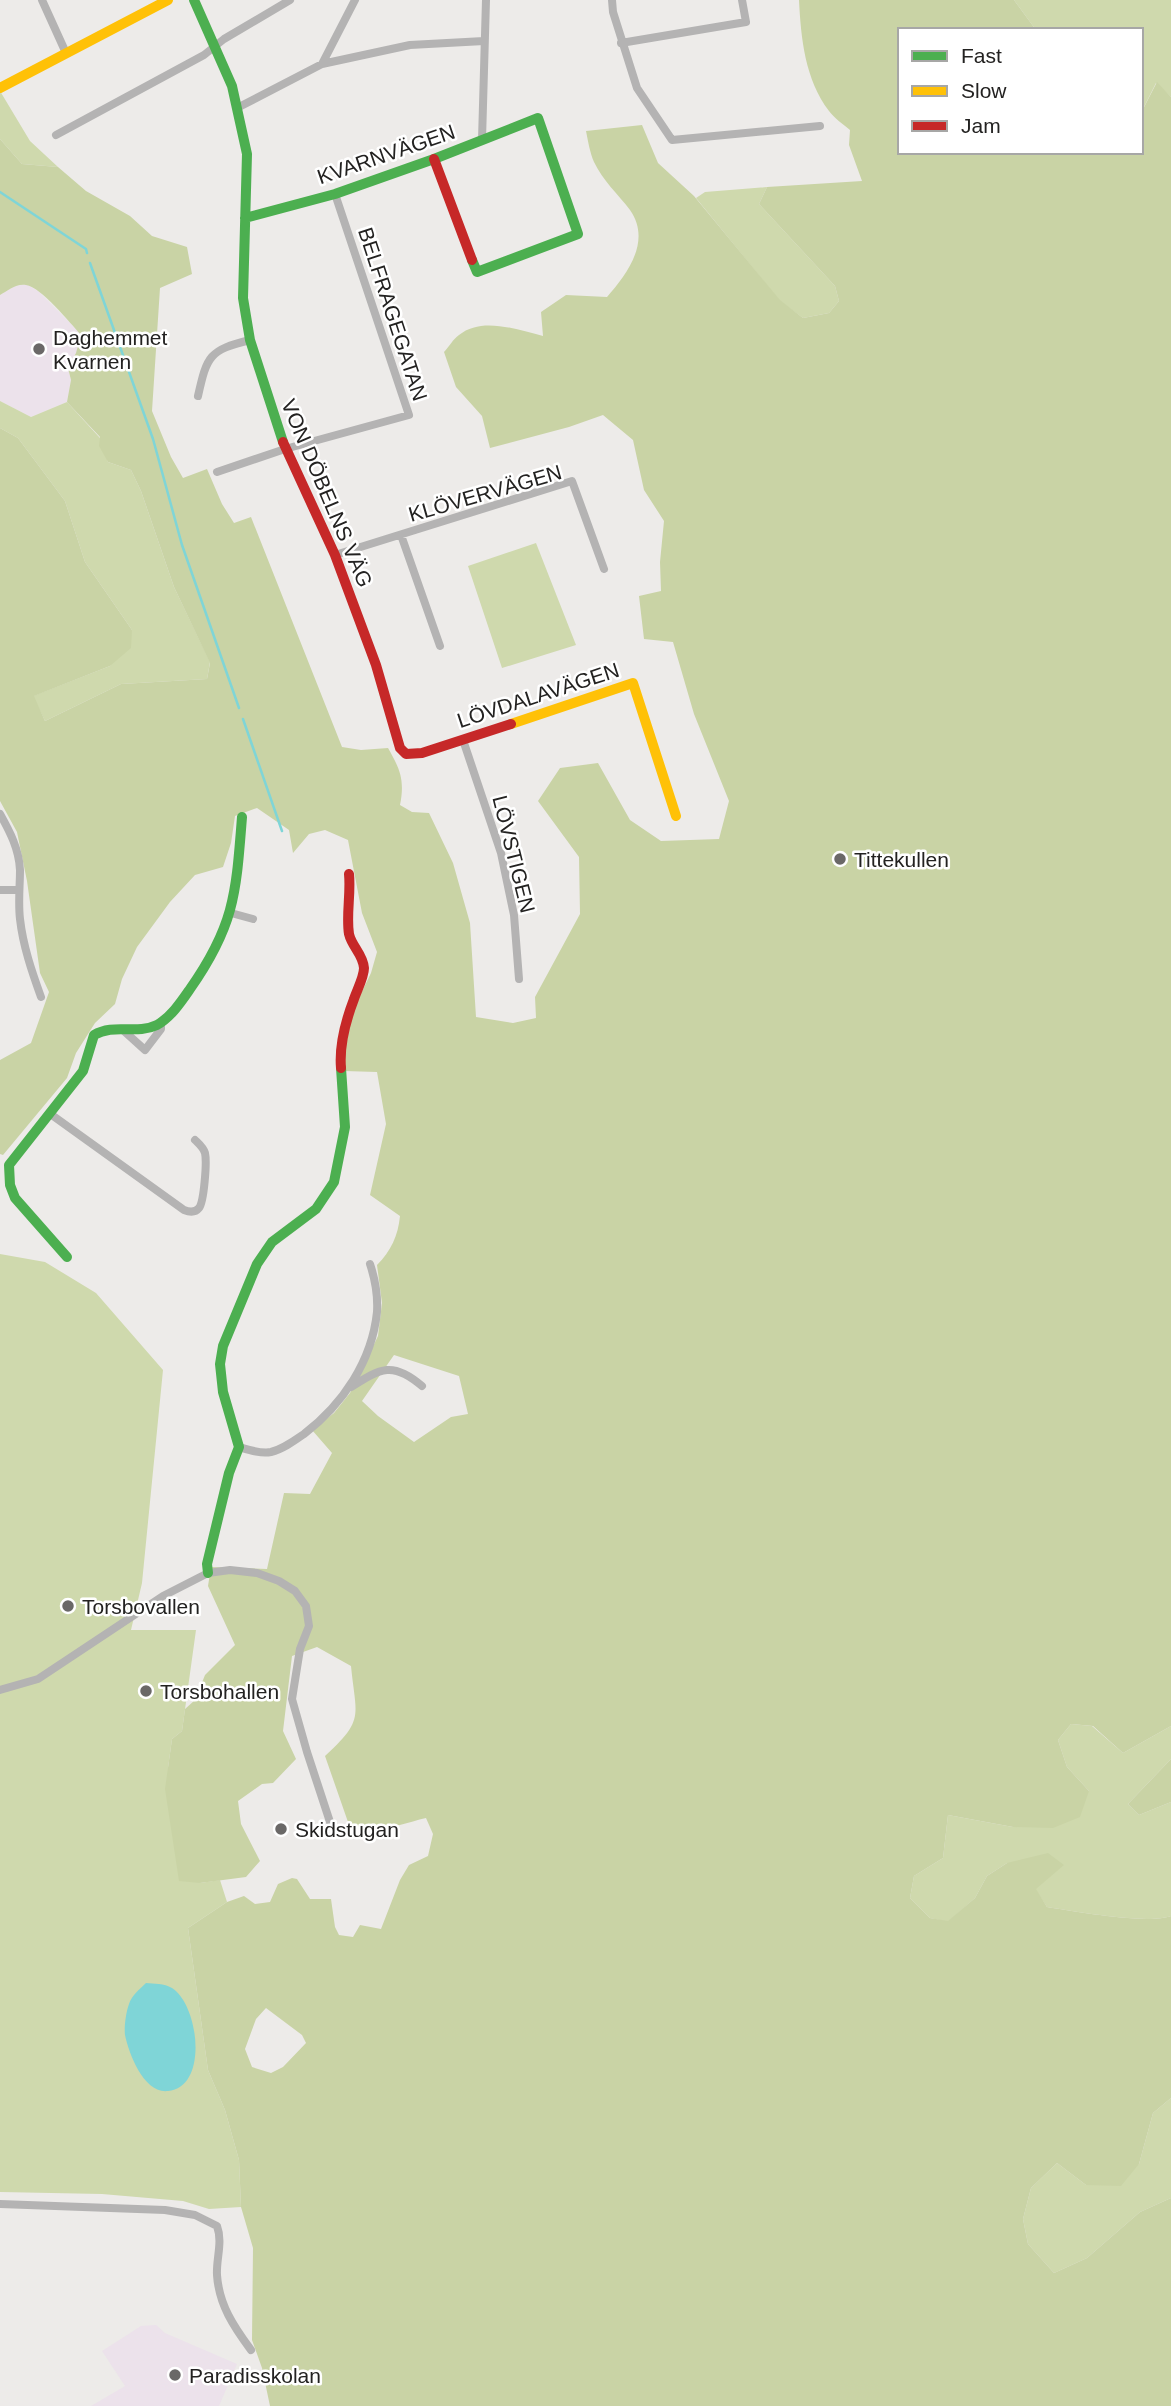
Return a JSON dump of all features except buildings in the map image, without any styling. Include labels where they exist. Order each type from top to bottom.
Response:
[{"type":"street","points":[[42,0],[66,53]]},
{"type":"street","points":[[0,88],[168,0]]},
{"type":"street","name":"VON DÖBELNS VÄG","points":[[194,0],[232,86],[247,155],[243,298],[250,341],[285,449],[335,555],[376,665],[402,752]]},
{"type":"street","points":[[56,135],[189,63],[290,0]]},
{"type":"street","points":[[323,64],[355,0]]},
{"type":"street","points":[[482,140],[486,0]]},
{"type":"street","points":[[612,0],[621,43],[636,88],[673,140],[820,126]]},
{"type":"street","points":[[621,43],[746,22],[742,0]]},
{"type":"street","points":[[237,108],[323,64],[410,45],[484,41]]},
{"type":"street","name":"KVARNVÄGEN","points":[[245,218],[335,194],[538,118],[578,234],[477,272],[434,159]]},
{"type":"street","name":"BELFRAGEGATAN","points":[[217,472],[285,449],[409,415],[335,194]]},
{"type":"street","points":[[198,396],[208,360],[215,351],[250,341]]},
{"type":"street","name":"KLÖVERVÄGEN","points":[[335,555],[572,481],[604,569]]},
{"type":"street","name":"KLÖVERVÄGEN","points":[[401,535],[440,646]]},
{"type":"street","name":"LÖVDALAVÄGEN","points":[[402,752],[410,755],[422,753],[633,683],[676,816]]},
{"type":"street","name":"LÖVSTIGEN","points":[[463,740],[500,853],[514,915],[519,979]]},
{"type":"street","points":[[0,814],[18,851],[20,923],[29,965],[41,997]]},
{"type":"street","points":[[67,1257],[15,1198],[4,1164],[49,1113],[86,1065],[94,1035],[107,1027],[124,1031],[140,1030],[161,1022],[196,981],[215,950],[231,913],[242,817]]},
{"type":"street","points":[[208,1573],[207,1564],[229,1473],[239,1447],[223,1392],[220,1364],[223,1346],[257,1264],[272,1242],[305,1218],[321,1202],[334,1182],[339,1162],[345,1127],[340,1057],[348,1015],[364,971],[361,955],[353,945],[349,932],[349,874]]},
{"type":"street","points":[[0,890],[18,890]]},
{"type":"street","points":[[231,913],[253,919]]},
{"type":"street","points":[[124,1031],[145,1049],[161,1029],[161,1022]]},
{"type":"street","points":[[49,1113],[184,1210],[191,1212],[201,1205],[206,1162],[203,1148],[195,1140]]},
{"type":"street","points":[[239,1447],[269,1453],[279,1449],[323,1419],[348,1389],[357,1376],[372,1338],[377,1311],[376,1283],[370,1264]]},
{"type":"street","points":[[348,1389],[378,1371],[393,1369],[402,1371],[422,1386]]},
{"type":"street","points":[[0,1690],[38,1679],[163,1596],[208,1573],[230,1570],[257,1573],[279,1581],[295,1591],[306,1606],[309,1626],[300,1649],[292,1699],[331,1825]]},
{"type":"street","points":[[0,2204],[165,2210],[195,2215],[217,2226],[220,2234],[217,2275],[227,2316],[251,2350]]},
{"type":"shaded area","name":"Daghemmet Kvarnen","points":[[26,284],[38,291],[82,335],[70,362],[71,380],[67,402],[31,417],[0,401],[0,295],[13,287]]},
{"type":"shaded area","name":"Paradisskolan","points":[[156,2325],[165,2333],[237,2364],[219,2406],[91,2406],[125,2386],[102,2351],[141,2326]]},
{"type":"green space","points":[[799,0],[1014,0],[1035,28],[898,28],[898,154],[1143,154],[1143,109],[1157,82],[1171,97],[1171,1726],[1123,1753],[1093,1726],[1071,1724],[1058,1740],[1067,1767],[1089,1791],[1080,1817],[1053,1828],[1013,1827],[948,1815],[943,1858],[914,1876],[910,1898],[930,1918],[948,1921],[975,1898],[987,1876],[1007,1863],[1048,1853],[1064,1865],[1036,1889],[1047,1907],[1129,1918],[1171,1916],[1171,2098],[1153,2113],[1139,2164],[1121,2186],[1086,2185],[1057,2163],[1031,2188],[1023,2219],[1028,2244],[1054,2273],[1087,2258],[1140,2212],[1171,2198],[1171,2406],[270,2406],[262,2368],[252,2340],[253,2248],[241,2207],[239,2160],[225,2110],[208,2070],[188,1928],[227,1902],[244,1896],[255,1904],[270,1902],[278,1884],[292,1878],[297,1879],[310,1899],[331,1899],[335,1927],[339,1935],[353,1937],[360,1925],[381,1929],[400,1880],[409,1865],[428,1856],[433,1834],[426,1818],[376,1829],[367,1829],[348,1822],[325,1756],[347,1733],[355,1716],[351,1666],[317,1647],[292,1656],[283,1731],[296,1759],[273,1783],[262,1784],[238,1801],[241,1824],[260,1861],[246,1877],[200,1883],[179,1881],[165,1789],[172,1739],[182,1731],[185,1709],[195,1700],[205,1675],[235,1645],[208,1586],[211,1567],[267,1569],[284,1493],[310,1494],[332,1453],[312,1430],[334,1413],[350,1393],[378,1336],[382,1303],[377,1265],[393,1243],[400,1216],[370,1195],[386,1124],[377,1072],[344,1071],[343,1053],[349,1018],[371,973],[377,952],[362,913],[348,840],[325,830],[309,834],[293,853],[289,830],[257,808],[235,816],[231,843],[223,867],[195,875],[170,902],[137,947],[122,979],[115,1004],[95,1023],[76,1053],[67,1078],[3,1155],[0,1154],[0,1060],[31,1043],[49,992],[40,973],[17,832],[0,801],[0,428],[18,438],[65,501],[85,562],[132,630],[131,648],[110,666],[34,696],[45,721],[121,684],[207,679],[210,663],[174,587],[141,491],[131,470],[108,462],[99,446],[100,437],[67,402],[71,380],[68,368],[81,335],[55,306],[32,287],[19,285],[0,295],[0,139],[22,164],[58,167],[86,191],[130,216],[152,236],[187,247],[192,274],[160,288],[152,411],[171,457],[183,478],[207,469],[222,504],[234,523],[251,517],[342,747],[361,750],[388,748],[400,775],[400,805],[412,812],[429,813],[453,863],[470,923],[476,1017],[513,1023],[536,1018],[535,997],[580,914],[579,857],[538,801],[560,768],[598,763],[630,820],[661,841],[719,839],[729,801],[694,714],[673,642],[644,639],[639,596],[661,591],[660,562],[664,521],[644,490],[633,440],[603,415],[490,448],[482,416],[456,387],[444,352],[459,335],[478,326],[500,326],[543,336],[541,312],[566,295],[607,297],[629,268],[638,245],[638,233],[630,210],[594,162],[586,131],[642,125],[658,163],[694,196],[780,300],[803,318],[829,313],[839,301],[835,286],[759,204],[767,187],[862,181],[849,145],[850,130],[831,114],[821,99],[809,72]],"holes":[[[394,1355],[459,1376],[468,1414],[451,1417],[414,1442],[362,1401]],[[266,2008],[302,2035],[306,2043],[283,2067],[271,2073],[252,2067],[245,2049],[256,2019]]]},
{"type":"green space","points":[[1014,0],[1171,0],[1171,97],[1156,83],[1143,109],[1143,28],[1035,28]]},
{"type":"green space","points":[[0,91],[30,141],[58,167],[22,164],[0,139]]},
{"type":"green space","points":[[767,187],[759,204],[835,286],[839,301],[829,313],[803,318],[780,301],[696,198],[705,192]]},
{"type":"green space","points":[[0,401],[31,417],[67,402],[100,438],[108,462],[131,470],[141,491],[174,587],[210,662],[207,679],[121,684],[45,721],[33,696],[110,666],[132,630],[85,562],[65,501],[18,438],[0,428]]},
{"type":"green space","points":[[536,543],[576,645],[502,668],[468,566]]},
{"type":"green space","points":[[0,1254],[45,1262],[96,1293],[163,1370],[142,1583],[131,1630],[196,1630],[182,1731],[172,1739],[168,1768],[200,1883],[220,1880],[227,1902],[188,1928],[208,2070],[225,2110],[239,2160],[241,2207],[209,2209],[183,2201],[102,2194],[0,2192]]},
{"type":"green space","points":[[1071,1724],[1092,1726],[1123,1753],[1171,1726],[1171,1759],[1128,1804],[1139,1815],[1171,1802],[1171,1916],[1129,1918],[1047,1907],[1035,1889],[1007,1863],[987,1876],[975,1898],[948,1922],[930,1918],[910,1898],[914,1876],[943,1858],[948,1815],[1013,1827],[1089,1791],[1067,1767],[1058,1740]]},
{"type":"green space","points":[[1171,1759],[1171,1802],[1139,1815],[1128,1804]]},
{"type":"green space","points":[[1171,2098],[1171,2198],[1140,2212],[1087,2258],[1054,2273],[1028,2244],[1023,2219],[1031,2188],[1057,2163],[1086,2185],[1139,2164],[1153,2113]]},
{"type":"water","points":[[146,1983],[172,1988],[189,2011],[193,2027],[196,2044],[190,2076],[181,2086],[168,2091],[159,2090],[145,2080],[134,2062],[125,2035],[129,2004]]},
{"type":"waterway","points":[[0,192],[86,249],[87,253]]},
{"type":"waterway","points":[[90,263],[153,439],[182,545],[239,708]]},
{"type":"waterway","points":[[243,719],[282,831]]},
{"type":"traffic: fast","points":[[194,0],[232,86],[247,154],[243,298],[250,340],[283,442]]},
{"type":"traffic: fast","points":[[245,218],[335,194],[538,118],[578,234],[477,272],[472,260]]},
{"type":"traffic: fast","points":[[67,1257],[15,1198],[10,1185],[9,1165],[83,1071],[94,1035],[109,1030],[141,1029],[157,1025],[171,1014],[190,989],[216,946],[231,908],[242,817]]},
{"type":"traffic: fast","points":[[208,1573],[207,1564],[229,1473],[239,1447],[223,1392],[220,1364],[223,1346],[257,1264],[272,1242],[316,1209],[334,1182],[345,1127],[341,1068]]},
{"type":"traffic: slow","points":[[0,88],[168,0]]},
{"type":"traffic: slow","points":[[511,724],[633,683],[676,816]]},
{"type":"traffic: jam","points":[[434,159],[472,260]]},
{"type":"traffic: jam","points":[[283,442],[335,555],[376,665],[400,748],[406,754],[422,753],[511,724]]},
{"type":"traffic: jam","points":[[341,1068],[344,1033],[364,968],[349,934],[349,874]]},
{"type":"place","name":"Daghemmet Kvarnen","points":[[39,349]]},
{"type":"place","name":"Tittekullen","points":[[840,859]]},
{"type":"place","name":"Torsbovallen","points":[[68,1606]]},
{"type":"place","name":"Torsbohallen","points":[[146,1691]]},
{"type":"place","name":"Skidstugan","points":[[281,1829]]},
{"type":"place","name":"Paradisskolan","points":[[175,2375]]}]
